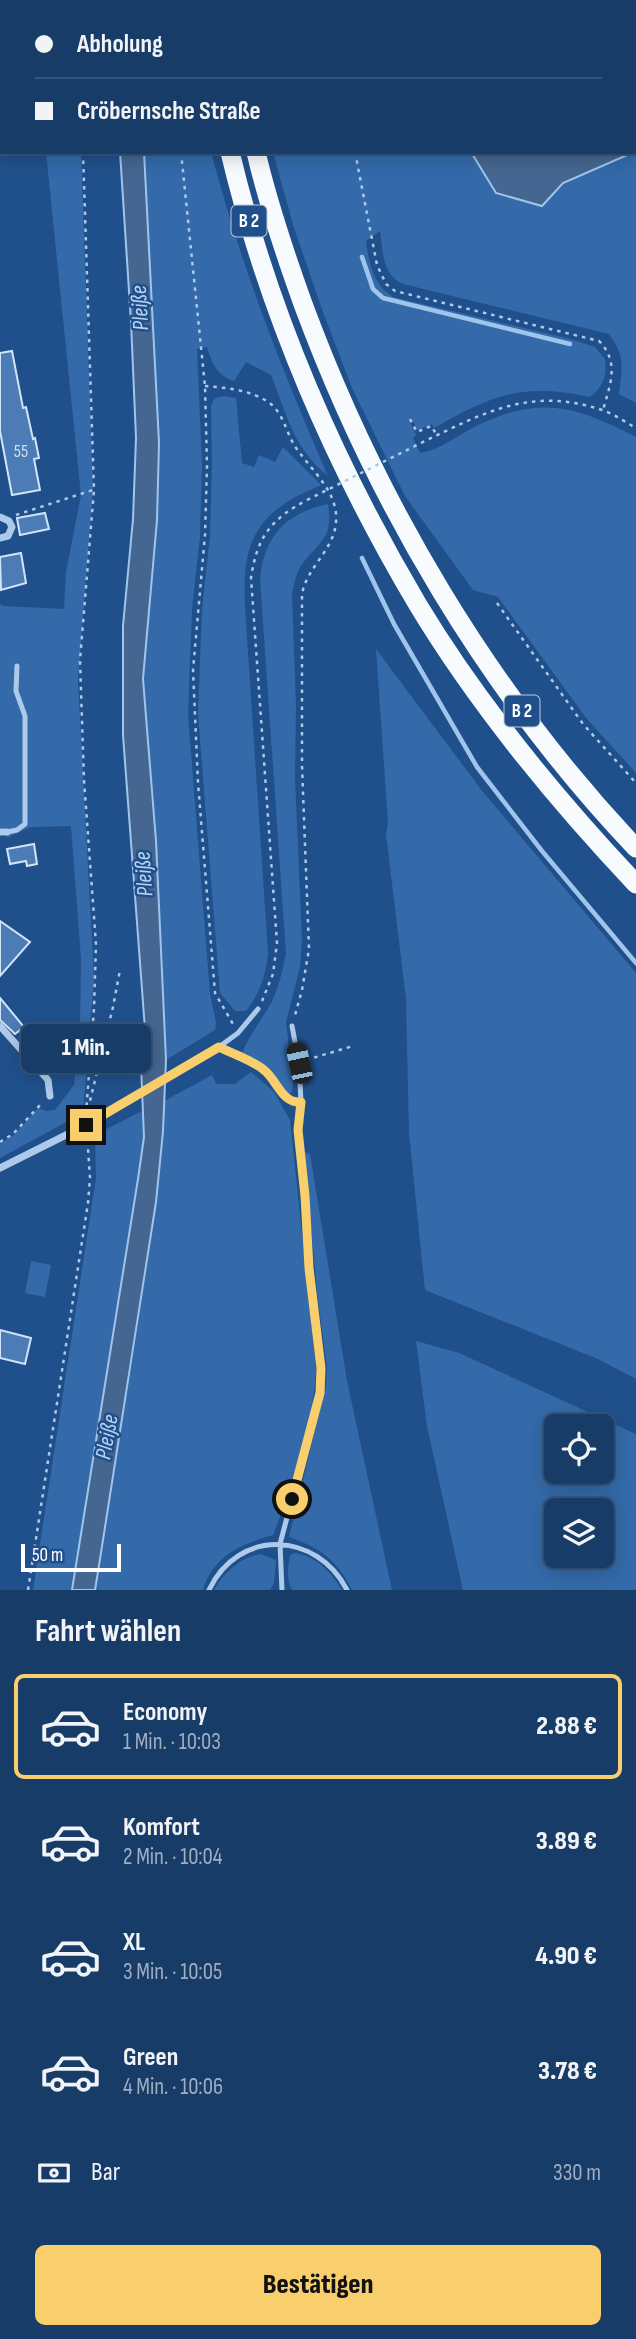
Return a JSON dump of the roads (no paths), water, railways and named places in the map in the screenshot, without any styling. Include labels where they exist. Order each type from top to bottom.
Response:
[{"type":"highway","name":"B 2","points":[[231,154],[267,276],[321,418],[418,605],[512,740],[587,832],[636,884]]},
{"type":"highway","name":"B 2","points":[[257,154],[288,263],[314,334],[346,410],[403,527],[464,628],[528,719],[568,771],[636,848]]},
{"type":"street","points":[[0,538],[8,536],[12,530],[11,524],[3,518]]},
{"type":"street","points":[[0,1026],[48,1080],[50,1096]]},
{"type":"street","points":[[0,1168],[86,1125]]},
{"type":"lane","points":[[4,832],[17,830],[25,824],[26,813],[25,716],[16,691],[17,666]]},
{"type":"lane","points":[[86,1125],[219,1047],[238,1033],[258,1009]]},
{"type":"lane","points":[[282,1590],[280,1544],[320,1393],[321,1368],[309,1268],[298,1130],[301,1102],[299,1063],[292,1026]]},
{"type":"lane","points":[[219,1047],[265,1071],[285,1097],[294,1103],[301,1102]]},
{"type":"lane","points":[[209,1590],[225,1566],[242,1554],[280,1544],[301,1547],[320,1557],[332,1567],[347,1590]]},
{"type":"water","name":"Pleiße","points":[[120,154],[144,154],[159,443],[157,520],[143,679],[156,841],[166,1060],[163,1131],[156,1202],[95,1590],[72,1590],[144,1137],[141,1066],[127,1071],[125,1067],[139,1057],[146,1043],[123,735],[123,626],[133,519],[136,438]]},
{"type":"water","points":[[472,154],[629,154],[563,183],[542,206],[496,193]]},
{"type":"waterway","points":[[362,257],[373,289],[383,298],[570,344]]},
{"type":"waterway","points":[[362,558],[394,624],[477,767],[542,851],[636,963]]}]
